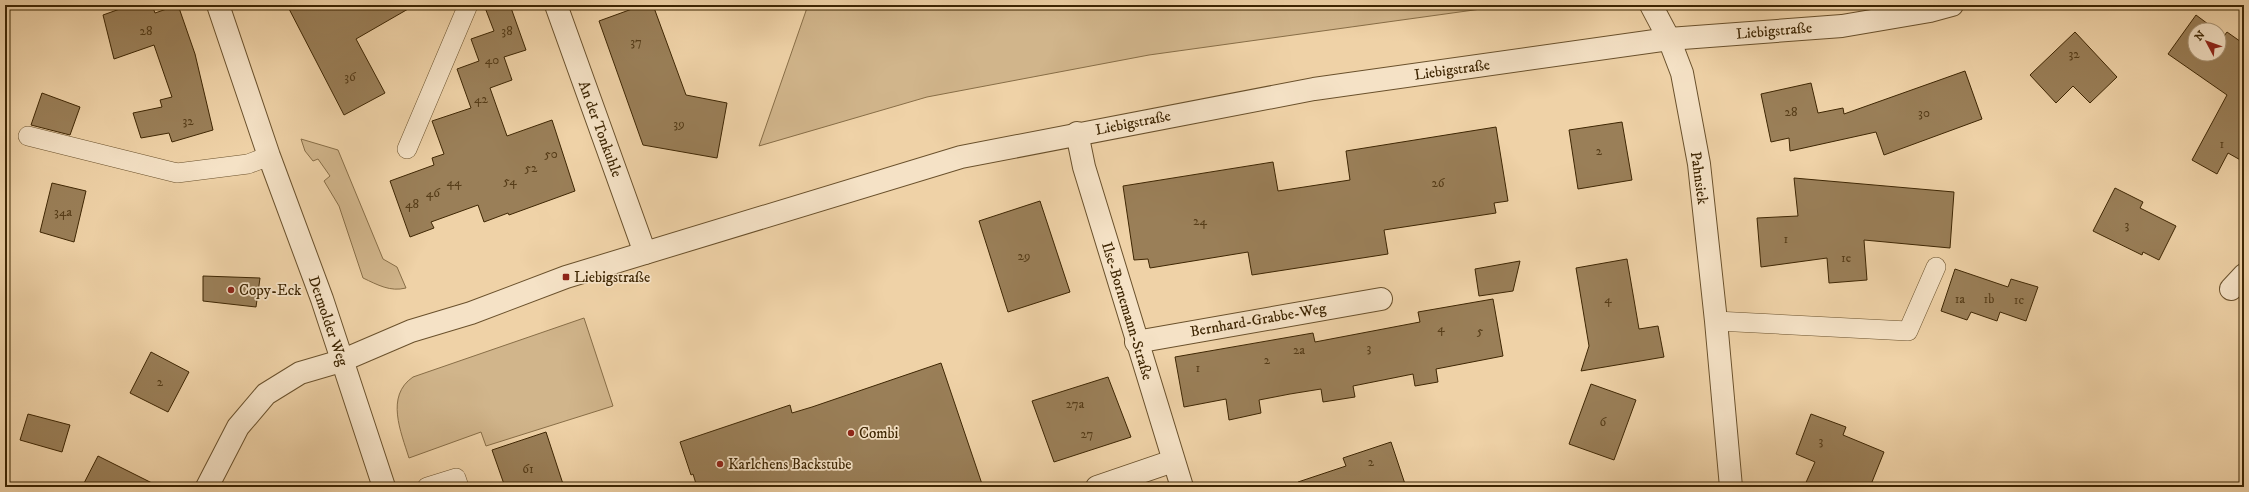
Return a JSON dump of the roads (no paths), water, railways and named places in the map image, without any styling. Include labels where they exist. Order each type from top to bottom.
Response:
[{"type":"street","name":"Detmolder Weg","points":[[218,5],[269,156],[322,299],[341,361],[384,487]]},
{"type":"street","name":"An der Tonkuhle","points":[[556,5],[645,253]]},
{"type":"street","name":"Pahnsiek","points":[[1652,5],[1669,39],[1682,73],[1699,164],[1716,320],[1731,487]]},
{"type":"street","name":"Liebigstraße","points":[[207,487],[238,427],[266,394],[300,372],[341,361],[411,331],[471,313],[566,278],[961,157],[1077,133],[1314,89],[1669,39],[1842,26],[1930,11],[1952,5]]},
{"type":"street","name":"Ilse-Bornemann-Straße","points":[[1077,133],[1084,167],[1136,342],[1182,487]]},
{"type":"street","name":"Bernhard-Grabbe-Weg","points":[[1136,342],[1381,300]]},
{"type":"street","points":[[1097,487],[1173,461]]},
{"type":"lane","points":[[407,149],[468,5]]},
{"type":"lane","points":[[28,136],[177,173],[248,164],[269,156]]},
{"type":"lane","points":[[1716,320],[1908,332],[1936,267]]},
{"type":"lane","points":[[427,487],[456,478],[459,487]]},
{"type":"place","name":"Liebigstraße","points":[[566,277]]},
{"type":"place","name":"Copy-Eck","points":[[231,290]]},
{"type":"place","name":"Combi","points":[[851,433]]},
{"type":"place","name":"Karlchens Backstube","points":[[720,464]]}]
